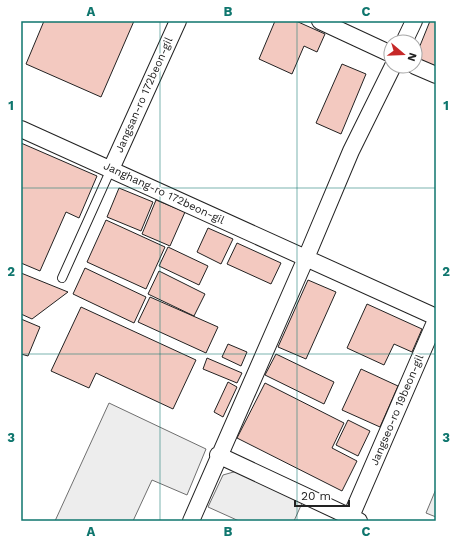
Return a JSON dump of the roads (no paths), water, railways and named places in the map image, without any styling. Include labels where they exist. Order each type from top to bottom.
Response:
[{"type":"street","name":"Jangsan-ro 172beon-gil","points":[[111,170],[178,21]]},
{"type":"street","points":[[320,21],[383,50]]},
{"type":"street","points":[[408,34],[414,21]]},
{"type":"street","points":[[423,69],[436,75]]},
{"type":"street","points":[[190,521],[306,258],[351,151],[389,74]]},
{"type":"street","name":"Janghang-ro 172beon-gil","points":[[21,129],[436,317]]},
{"type":"street","name":"Jangseo-ro 19beon-gil","points":[[353,520],[436,320]]},
{"type":"street","points":[[218,455],[353,520]]},
{"type":"lane","points":[[62,278],[111,170]]}]
